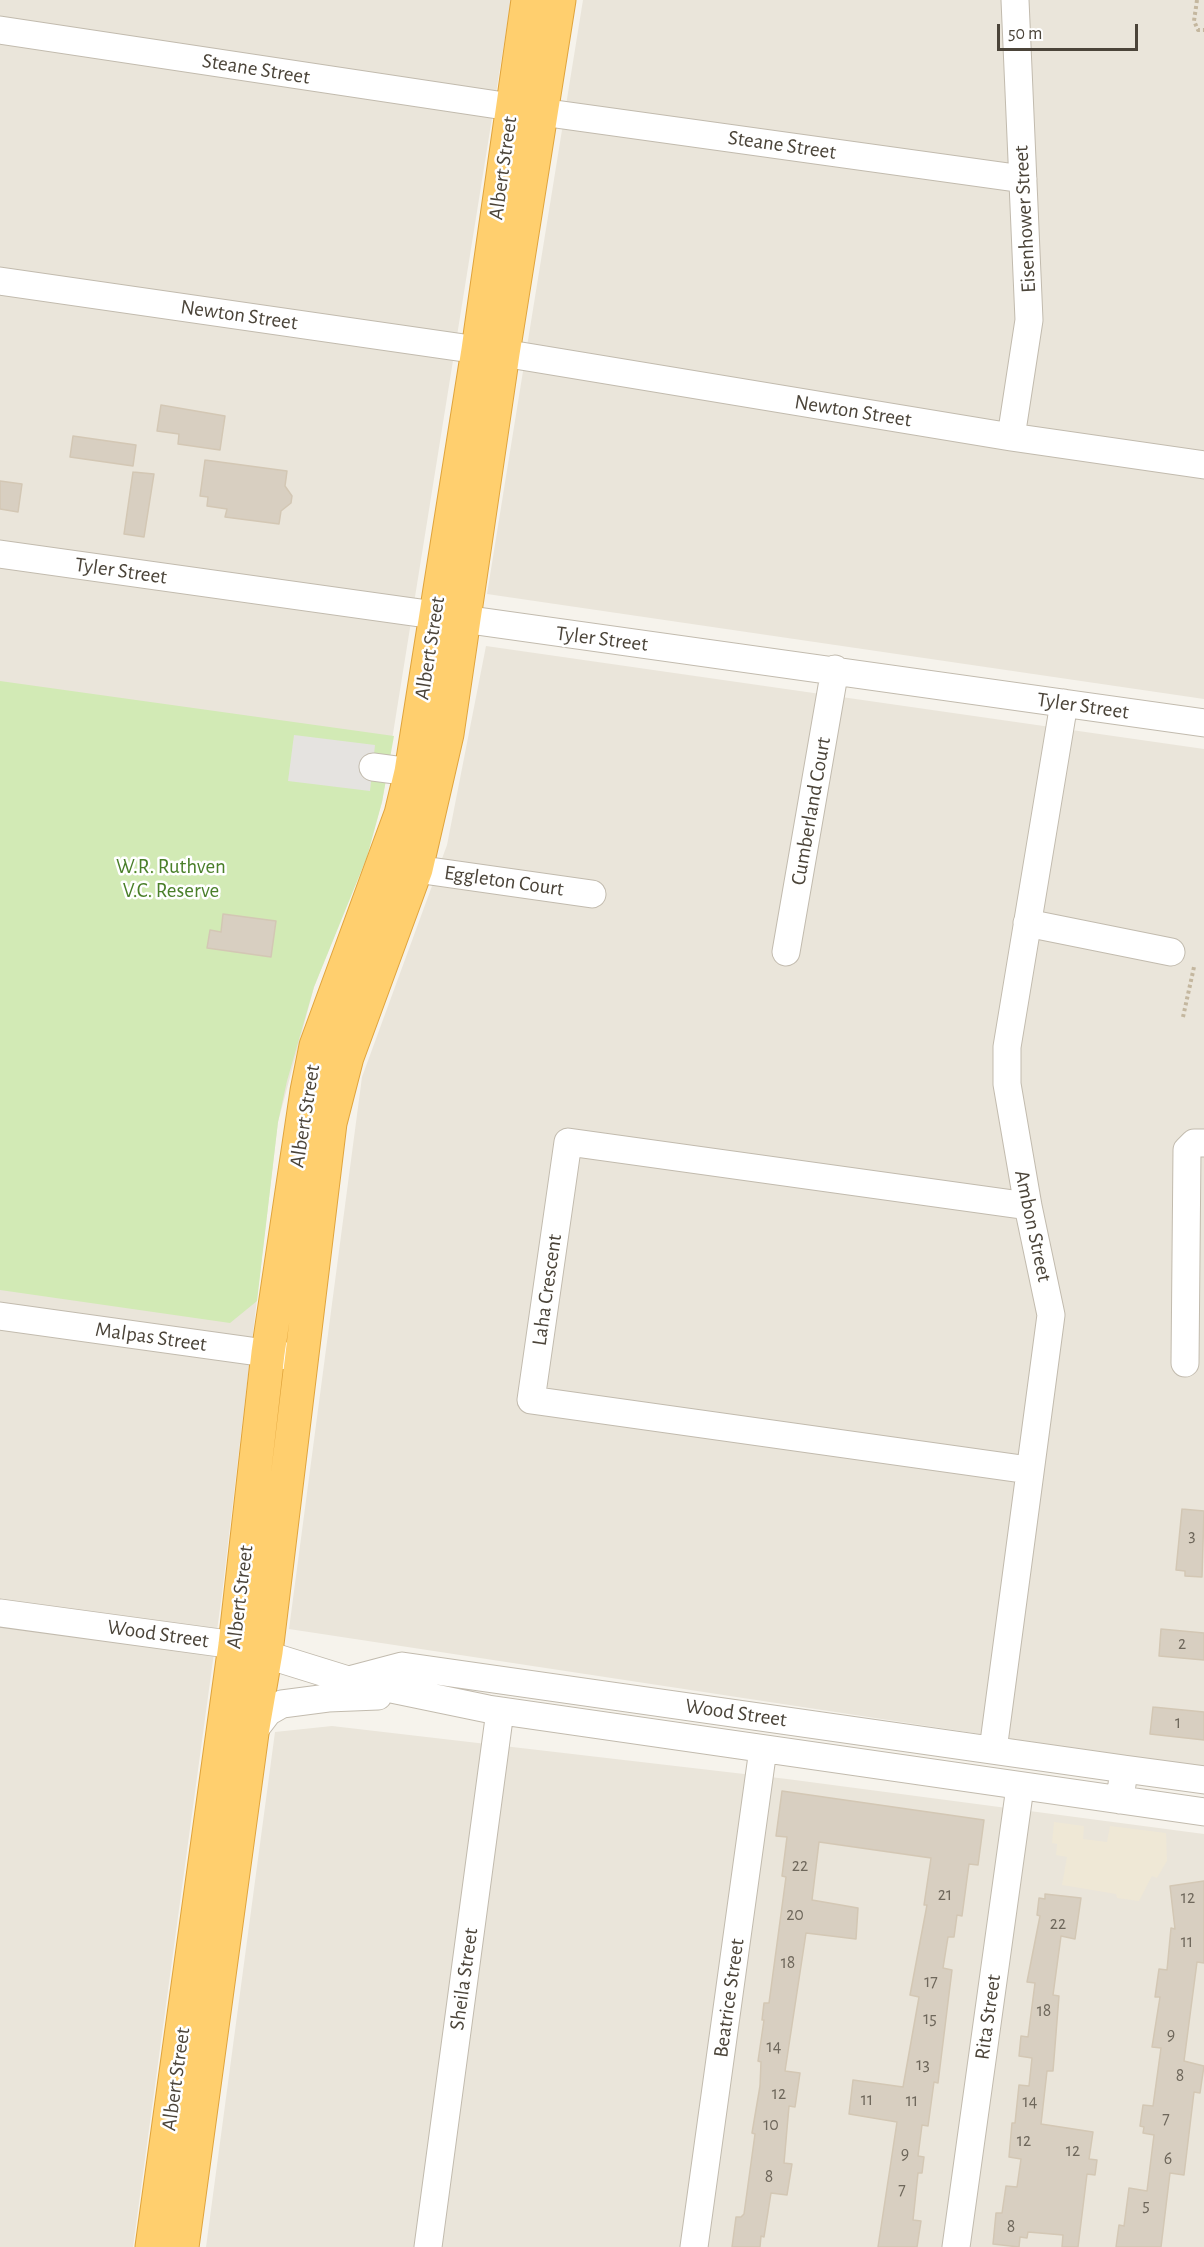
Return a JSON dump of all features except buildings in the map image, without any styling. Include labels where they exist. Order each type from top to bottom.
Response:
[{"type":"highway","name":"Albert Street","points":[[152,2247],[195,2045],[252,1733],[250,1649],[268,1353],[316,1046],[401,814],[448,618],[491,351],[526,110],[528,0]]},
{"type":"highway","name":"Albert Street","points":[[526,110],[559,0]]},
{"type":"highway","name":"Albert Street","points":[[182,2247],[195,2045],[250,1649],[302,1358],[330,1123],[347,1057],[416,869],[447,734],[448,618]]},
{"type":"highway","points":[[316,1046],[347,1057]]},
{"type":"street","name":"Eisenhower Street","points":[[1011,437],[1029,320],[1015,0]]},
{"type":"street","name":"Steane Street","points":[[0,30],[526,110],[1023,179]]},
{"type":"street","name":"Newton Street","points":[[0,281],[491,351],[1011,437],[1204,465]]},
{"type":"street","name":"Tyler Street","points":[[0,554],[448,618],[835,669],[1204,723]]},
{"type":"street","name":"Cumberland Court","points":[[786,952],[835,669]]},
{"type":"street","name":"Ambon Street","points":[[993,1750],[1051,1315],[1028,1206],[1007,1084],[1007,1047],[1064,703]]},
{"type":"street","points":[[373,767],[411,772]]},
{"type":"street","name":"Eggleton Court","points":[[416,869],[592,894]]},
{"type":"street","points":[[1027,923],[1171,952]]},
{"type":"street","name":"Laha Crescent","points":[[1028,1206],[568,1142],[531,1400],[1029,1470]]},
{"type":"street","points":[[1185,1363],[1187,1150],[1194,1143],[1204,1143]]},
{"type":"street","name":"Malpas Street","points":[[0,1316],[302,1358]]},
{"type":"street","name":"Wood Street","points":[[0,1613],[250,1649],[348,1680],[412,1695],[500,1711],[1204,1812]]},
{"type":"street","name":"Wood Street","points":[[348,1680],[402,1666],[1204,1780]]},
{"type":"street","points":[[252,1733],[268,1712],[282,1704],[328,1698],[412,1695]]},
{"type":"street","name":"Sheila Street","points":[[428,2247],[500,1711]]},
{"type":"street","name":"Beatrice Street","points":[[694,2247],[763,1749]]},
{"type":"street","points":[[1119,1800],[1124,1769]]},
{"type":"street","name":"Rita Street","points":[[956,2247],[1020,1786]]},
{"type":"path","points":[[1197,0],[1194,21],[1198,30],[1204,30]]},
{"type":"path","points":[[1183,1017],[1194,967]]},
{"type":"shaded area","points":[[0,0],[511,0],[382,802],[366,857],[314,987],[278,1122],[222,1594],[133,2247],[0,2247]]},
{"type":"shaded area","points":[[583,0],[1204,0],[1204,699],[487,594]]},
{"type":"shaded area","points":[[486,646],[1204,749],[1204,1768],[289,1629],[362,1077],[447,845]]},
{"type":"shaded area","points":[[294,735],[375,745],[370,791],[288,781]]},
{"type":"shaded area","points":[[332,1726],[787,1779],[1204,1834],[1204,2247],[206,2247],[275,1732]]},
{"type":"shaded area","points":[[1054,1822],[1084,1826],[1083,1839],[1107,1842],[1110,1826],[1166,1833],[1167,1861],[1157,1878],[1152,1876],[1139,1901],[1117,1898],[1116,1894],[1062,1885],[1067,1857],[1056,1855],[1057,1844],[1052,1843]]},
{"type":"green space","name":"W.R. Ruthven V.C. Reserve","points":[[0,681],[394,736],[382,802],[367,857],[314,987],[287,1081],[278,1122],[257,1301],[230,1323],[0,1290]]}]
